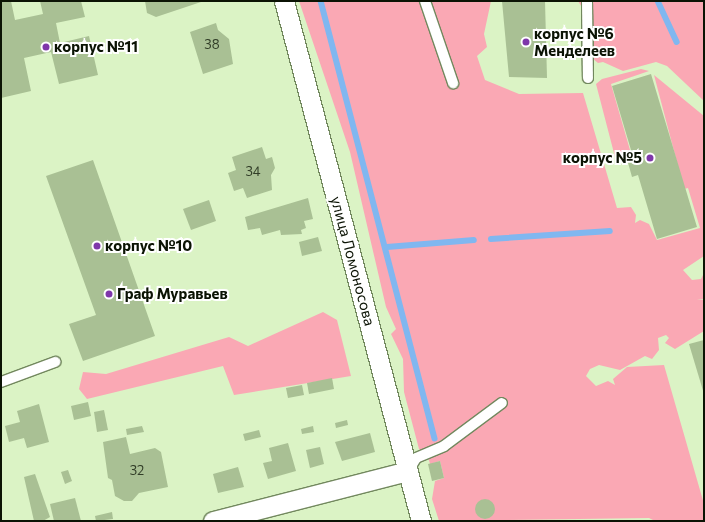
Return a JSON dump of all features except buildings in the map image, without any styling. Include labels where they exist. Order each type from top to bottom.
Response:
[{"type":"street","name":"улица Ломоносова","points":[[284,1],[421,521]]},
{"type":"street","points":[[212,521],[408,471]]},
{"type":"lane","points":[[425,1],[453,83]]},
{"type":"lane","points":[[587,1],[588,78]]},
{"type":"lane","points":[[1,382],[55,362]]},
{"type":"lane","points":[[408,471],[416,458],[444,446],[502,403]]},
{"type":"shaded area","points":[[299,1],[491,1],[484,34],[487,47],[477,56],[485,80],[519,94],[583,93],[617,208],[631,207],[636,215],[635,223],[640,220],[649,224],[657,240],[700,228],[688,188],[684,189],[654,75],[704,116],[704,256],[683,270],[692,280],[701,279],[704,273],[704,299],[697,300],[704,300],[704,331],[675,349],[665,343],[669,338],[666,335],[658,338],[659,350],[652,359],[645,356],[620,370],[599,365],[590,369],[586,376],[596,386],[608,381],[615,385],[613,379],[627,367],[664,365],[704,504],[704,521],[655,521],[649,518],[439,521],[432,499],[435,481],[444,478],[440,461],[430,464],[427,453],[419,449],[404,392],[403,359],[391,334],[396,329],[386,307],[350,152]]},
{"type":"shaded area","points":[[578,1],[704,1],[704,101],[667,66],[656,62],[623,71],[603,62],[598,63],[592,58],[591,22]]},
{"type":"shaded area","points":[[641,69],[649,71],[611,84],[630,150],[615,157],[596,84],[602,79]]},
{"type":"shaded area","points":[[323,312],[337,320],[351,376],[234,395],[223,366],[87,399],[79,389],[83,372],[106,374],[229,337],[248,346]]},
{"type":"waterway","points":[[321,1],[435,438]]},
{"type":"waterway","points":[[658,1],[677,42]]},
{"type":"waterway","points":[[491,239],[610,231]]},
{"type":"waterway","points":[[387,247],[474,240]]},
{"type":"place","name":"корпус №6 Менделеев","points":[[526,42]]},
{"type":"place","name":"корпус №11","points":[[46,47]]},
{"type":"place","name":"корпус №5","points":[[650,158]]},
{"type":"place","name":"корпус №10","points":[[97,246]]},
{"type":"place","name":"Граф Муравьев","points":[[109,294]]}]
